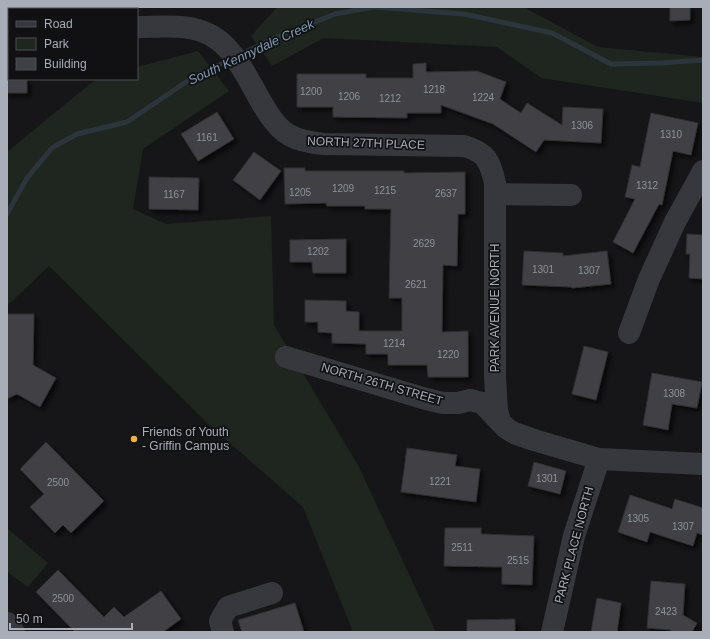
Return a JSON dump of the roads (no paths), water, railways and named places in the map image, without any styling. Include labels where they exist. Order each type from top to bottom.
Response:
[{"type":"street","name":"NORTH 27TH PLACE","points":[[138,28],[178,27],[202,31],[215,37],[234,56],[260,102],[277,125],[288,135],[311,143],[324,144],[464,146],[476,149],[485,156],[492,168],[495,183],[495,194]]},
{"type":"street","points":[[629,333],[649,279],[675,222],[703,171]]},
{"type":"street","points":[[495,194],[571,195]]},
{"type":"street","name":"PARK AVENUE NORTH","points":[[495,194],[495,376],[497,411],[500,420]]},
{"type":"street","name":"NORTH 26TH STREET","points":[[286,357],[443,403],[458,403],[470,400],[482,403],[500,420],[506,428],[514,433],[599,459],[703,464]]},
{"type":"street","name":"PARK PLACE NORTH","points":[[552,632],[574,536],[599,459]]},
{"type":"street","points":[[223,632],[220,620],[228,608],[272,593]]},
{"type":"street","points":[[7,623],[14,632]]},
{"type":"waterway","name":"South Kennydale Creek","points":[[239,55],[275,38],[335,14],[374,7],[464,14],[552,33],[611,64],[703,60]]},
{"type":"waterway","name":"South Kennydale Creek","points":[[7,214],[27,178],[52,148],[77,134],[127,122],[195,76],[230,60]]},
{"type":"place","name":"Friends of Youth - Griffin Campus","points":[[134,439]]}]
